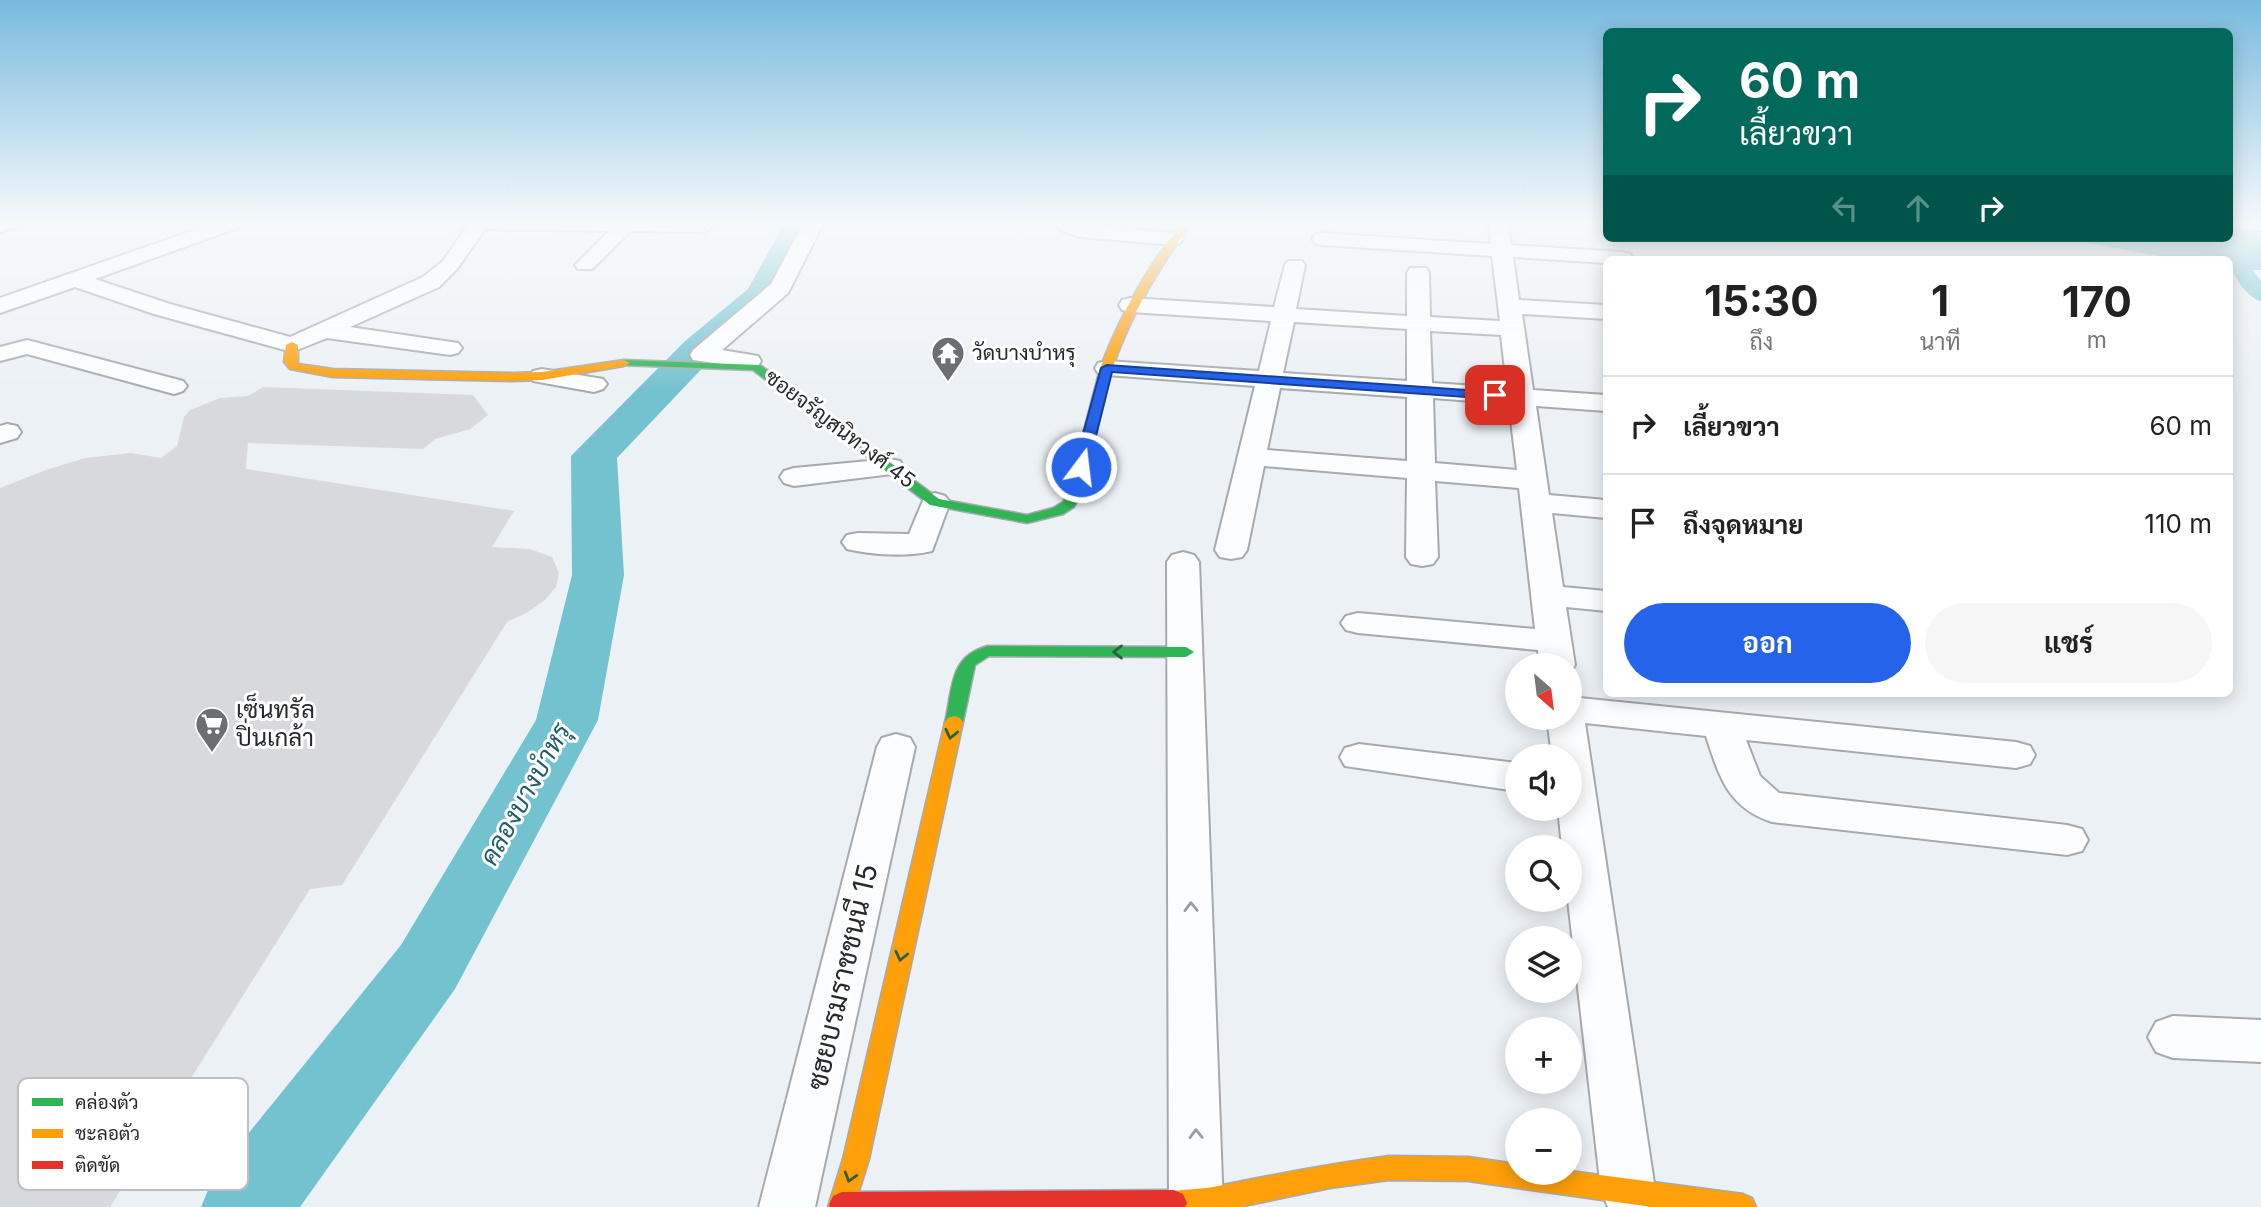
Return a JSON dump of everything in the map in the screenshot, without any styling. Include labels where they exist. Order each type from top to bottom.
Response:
[{"type":"street","points":[[0,306],[73,279],[162,309],[292,345],[435,278]]},
{"type":"street","points":[[752,366],[753,362],[737,358],[702,355],[780,288],[785,278]]},
{"type":"street","name":"ซอยจรัญสนิทวงศ์ 45","points":[[292,345],[290,362],[294,367],[332,373],[542,376],[604,366],[650,363],[752,366],[935,502],[1027,519],[1058,511],[1069,504],[1075,492],[1107,368],[1130,306],[1148,278]]},
{"type":"street","points":[[1231,550],[1292,278]]},
{"type":"street","points":[[1418,278],[1422,557]]},
{"type":"street","points":[[1358,622],[1555,653],[1506,278]]},
{"type":"street","points":[[1130,306],[1419,323],[1603,312]]},
{"type":"street","points":[[326,331],[450,348]]},
{"type":"street","points":[[0,354],[27,347],[174,386]]},
{"type":"street","points":[[1107,368],[1603,403]]},
{"type":"street","points":[[542,376],[594,384]]},
{"type":"street","points":[[1251,457],[1420,471],[1534,492],[1603,508]]},
{"type":"street","points":[[794,477],[890,467]]},
{"type":"street","points":[[858,542],[921,544],[935,502]]},
{"type":"street","points":[[1183,562],[1197,1203]]},
{"type":"street","points":[[1548,595],[1603,601]]},
{"type":"street","points":[[1186,652],[988,651],[978,654],[967,663],[859,1146],[841,1206],[1197,1203],[1330,1176],[1390,1168],[1468,1168],[1743,1207]]},
{"type":"street","points":[[1582,710],[2016,755]]},
{"type":"street","points":[[1723,726],[1745,789],[1761,803],[1772,807],[2067,840]]},
{"type":"street","name":"ซฮยบรมราชชนนี 15","points":[[787,1207],[896,747]]},
{"type":"street","points":[[1359,757],[1505,775]]},
{"type":"street","points":[[1577,821],[1628,1190]]},
{"type":"street","points":[[2173,1037],[2261,1041]]},
{"type":"building","name":"เซ็นทรัล ปิ่นเกล้า","points":[[263,387],[473,395],[488,415],[470,429],[435,439],[423,449],[248,443],[246,469],[514,511],[492,547],[530,549],[552,557],[559,573],[556,587],[545,600],[507,622],[342,885],[310,889],[191,1078],[18,1078],[18,1190],[121,1190],[110,1207],[0,1207],[0,488],[85,458],[131,453],[161,458],[177,446],[184,417],[190,410],[220,398],[248,396]]},
{"type":"waterway","name":"คลองบางบำหรุ","points":[[246,1207],[428,967],[567,720],[598,575],[594,456],[698,350],[762,296],[772,278]]},
{"type":"waterway","points":[[2248,278],[2261,295]]},
{"type":"traffic: fast","points":[[624,363],[756,367],[935,502],[1027,519],[1058,511],[1069,504],[1075,492],[1106,369]]},
{"type":"traffic: fast","points":[[954,722],[967,663],[978,654],[988,651],[1186,652]]},
{"type":"traffic: slow","points":[[1106,369],[1121,329],[1147,278]]},
{"type":"traffic: slow","points":[[292,345],[290,362],[294,367],[333,373],[513,377],[542,376],[624,363]]},
{"type":"traffic: slow","points":[[841,1207],[856,1159],[954,722]]},
{"type":"traffic: slow","points":[[1174,1203],[1197,1203],[1330,1176],[1389,1168],[1468,1169],[1743,1207]]},
{"type":"traffic: jam","points":[[842,1205],[1174,1203]]},
{"type":"place","name":"วัดบางบำหรุ","points":[[948,383]]},
{"type":"place","name":"เซ็นทรัล ปิ่นเกล้า","points":[[212,754]]},
{"type":"route","points":[[1081,467],[1107,368],[1495,395]]}]
